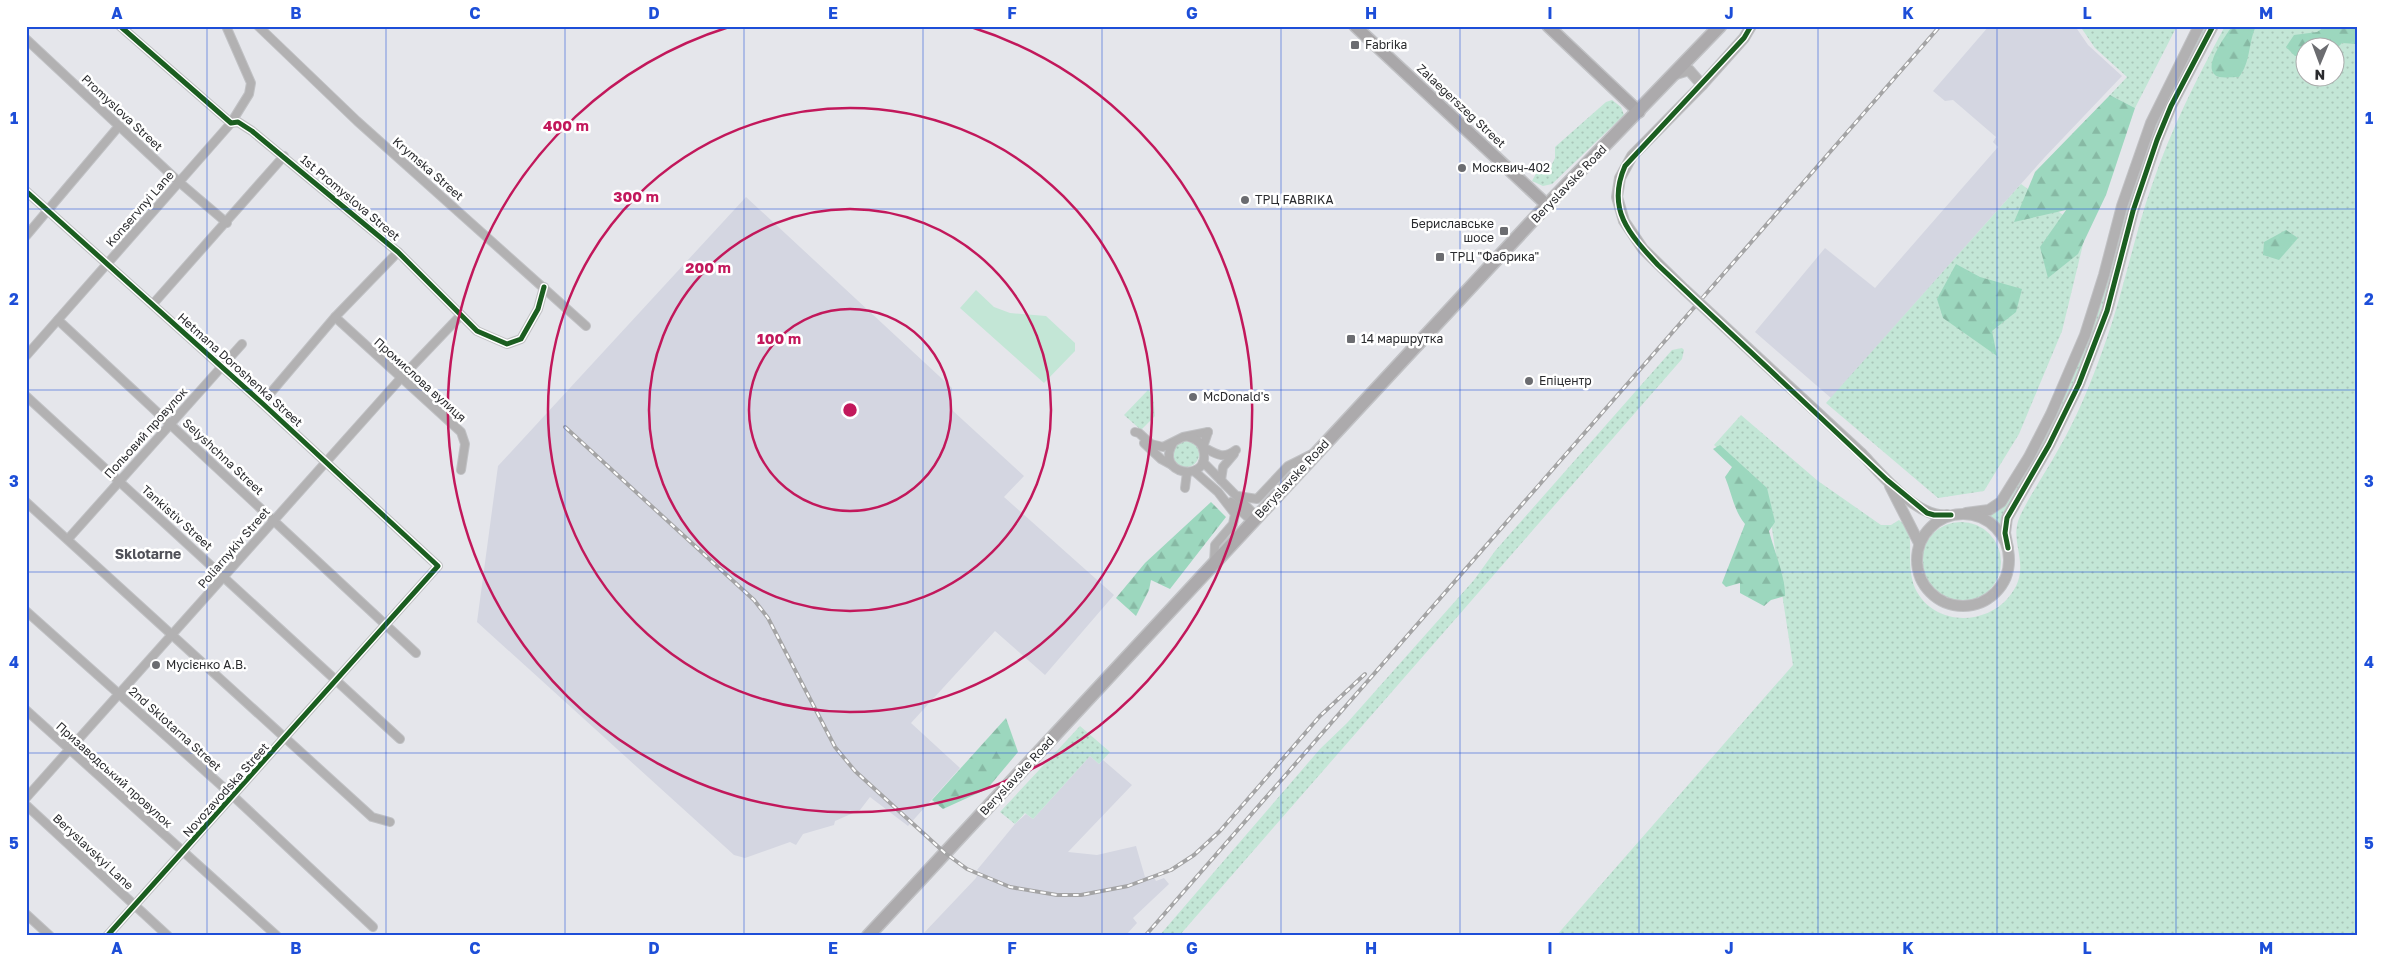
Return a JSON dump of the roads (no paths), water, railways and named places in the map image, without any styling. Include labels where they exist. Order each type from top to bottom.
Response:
[{"type":"main road","name":"Zalaegerszeg Street","points":[[1355,26],[1547,205]]},
{"type":"main road","points":[[1548,26],[1639,112]]},
{"type":"main road","name":"Beryslavske Road","points":[[868,936],[1547,205],[1676,74],[1720,26]]},
{"type":"street","name":"1st Promyslova Street","points":[[120,26],[231,123],[244,125],[284,156],[398,252],[477,331],[507,344],[521,340],[538,309],[544,287]]},
{"type":"street","name":"Konservnyi Lane","points":[[26,356],[231,123],[250,94],[251,83],[226,26]]},
{"type":"street","name":"Krymska Street","points":[[258,26],[357,121],[586,326]]},
{"type":"street","points":[[1751,26],[1744,38],[1702,85],[1625,166],[1617,188],[1619,208],[1624,221],[1638,242],[1658,265],[1888,480],[1927,513],[1934,515],[1951,515],[1990,510],[2002,502],[2029,457],[2051,414],[2085,335],[2104,275],[2122,206],[2148,131],[2166,89],[2199,26]]},
{"type":"street","points":[[1951,515],[1938,521],[1927,531],[1919,543],[1916,558],[1918,572],[1925,587],[1936,598],[1951,605],[1967,606],[1983,602],[1996,593],[2006,580],[2010,564],[2006,533],[2007,518],[2049,445],[2082,375],[2106,311],[2133,211],[2157,140],[2179,91],[2213,26]]},
{"type":"street","name":"Promyslova Street","points":[[26,39],[179,182],[227,223]]},
{"type":"street","points":[[1676,74],[1689,70],[1702,85]]},
{"type":"street","points":[[26,236],[120,126]]},
{"type":"street","points":[[153,304],[227,223],[284,156]]},
{"type":"street","name":"Hetmana Doroshenka Street","points":[[26,191],[222,366],[438,566]]},
{"type":"street","points":[[262,403],[335,317],[398,252]]},
{"type":"street","name":"Poliarnykiv Street","points":[[26,798],[401,378],[461,315]]},
{"type":"street","name":"Промислова вулиця","points":[[335,317],[464,436],[465,444],[461,470]]},
{"type":"street","name":"Selyshchna Street","points":[[58,320],[171,423],[416,653]]},
{"type":"street","name":"Польовий провулок","points":[[68,539],[118,480],[242,344]]},
{"type":"street","name":"Tankistiv Street","points":[[26,396],[225,576],[400,739]]},
{"type":"street","points":[[1135,432],[1139,433],[1156,447],[1173,443],[1183,437],[1208,432],[1203,447],[1203,462],[1238,496],[1255,519],[1190,472],[1174,470],[1136,436],[1135,432]]},
{"type":"street","points":[[1189,437],[1222,457],[1228,456],[1236,450],[1223,467],[1220,480]]},
{"type":"street","points":[[1173,443],[1169,454],[1174,470]]},
{"type":"street","points":[[1238,496],[1257,499],[1288,466],[1322,448]]},
{"type":"street","points":[[1185,488],[1190,472],[1203,462]]},
{"type":"street","points":[[1888,480],[1919,543]]},
{"type":"street","points":[[1214,562],[1215,544],[1235,521],[1233,509],[1218,492]]},
{"type":"street","points":[[26,502],[372,817],[390,822]]},
{"type":"street","points":[[1966,513],[1980,516],[1993,524],[2002,535],[2008,548]]},
{"type":"street","name":"Novozavodska Street","points":[[107,936],[438,566]]},
{"type":"street","name":"2nd Sklotarna Street","points":[[26,611],[232,795],[373,927]]},
{"type":"street","name":"Призаводський провулок","points":[[26,710],[277,936]]},
{"type":"street","name":"Beryslavskyi Lane","points":[[26,805],[168,936]]},
{"type":"street","points":[[26,914],[50,936]]},
{"type":"railway","points":[[1145,936],[1940,26]]},
{"type":"railway","points":[[565,427],[754,600],[768,618],[835,747],[855,771],[945,853],[967,869],[1010,887],[1057,895],[1081,895],[1128,886],[1171,870],[1194,855],[1220,831],[1320,716],[1365,674]]},
{"type":"place","name":"Fabrika","points":[[1355,45]]},
{"type":"place","name":"Москвич-402","points":[[1462,168]]},
{"type":"place","name":"ТРЦ FABRIKA","points":[[1245,200]]},
{"type":"place","name":"Бериславське шосе","points":[[1504,231]]},
{"type":"place","name":"ТРЦ \"Фабрика\"","points":[[1440,257]]},
{"type":"place","name":"14 маршрутка","points":[[1351,339]]},
{"type":"place","name":"Епіцентр","points":[[1529,381]]},
{"type":"place","name":"McDonald's","points":[[1193,397]]},
{"type":"place","name":"Мусієнко А.В.","points":[[156,665]]},
{"type":"district","name":"Sklotarne","points":[[148,554]]}]
